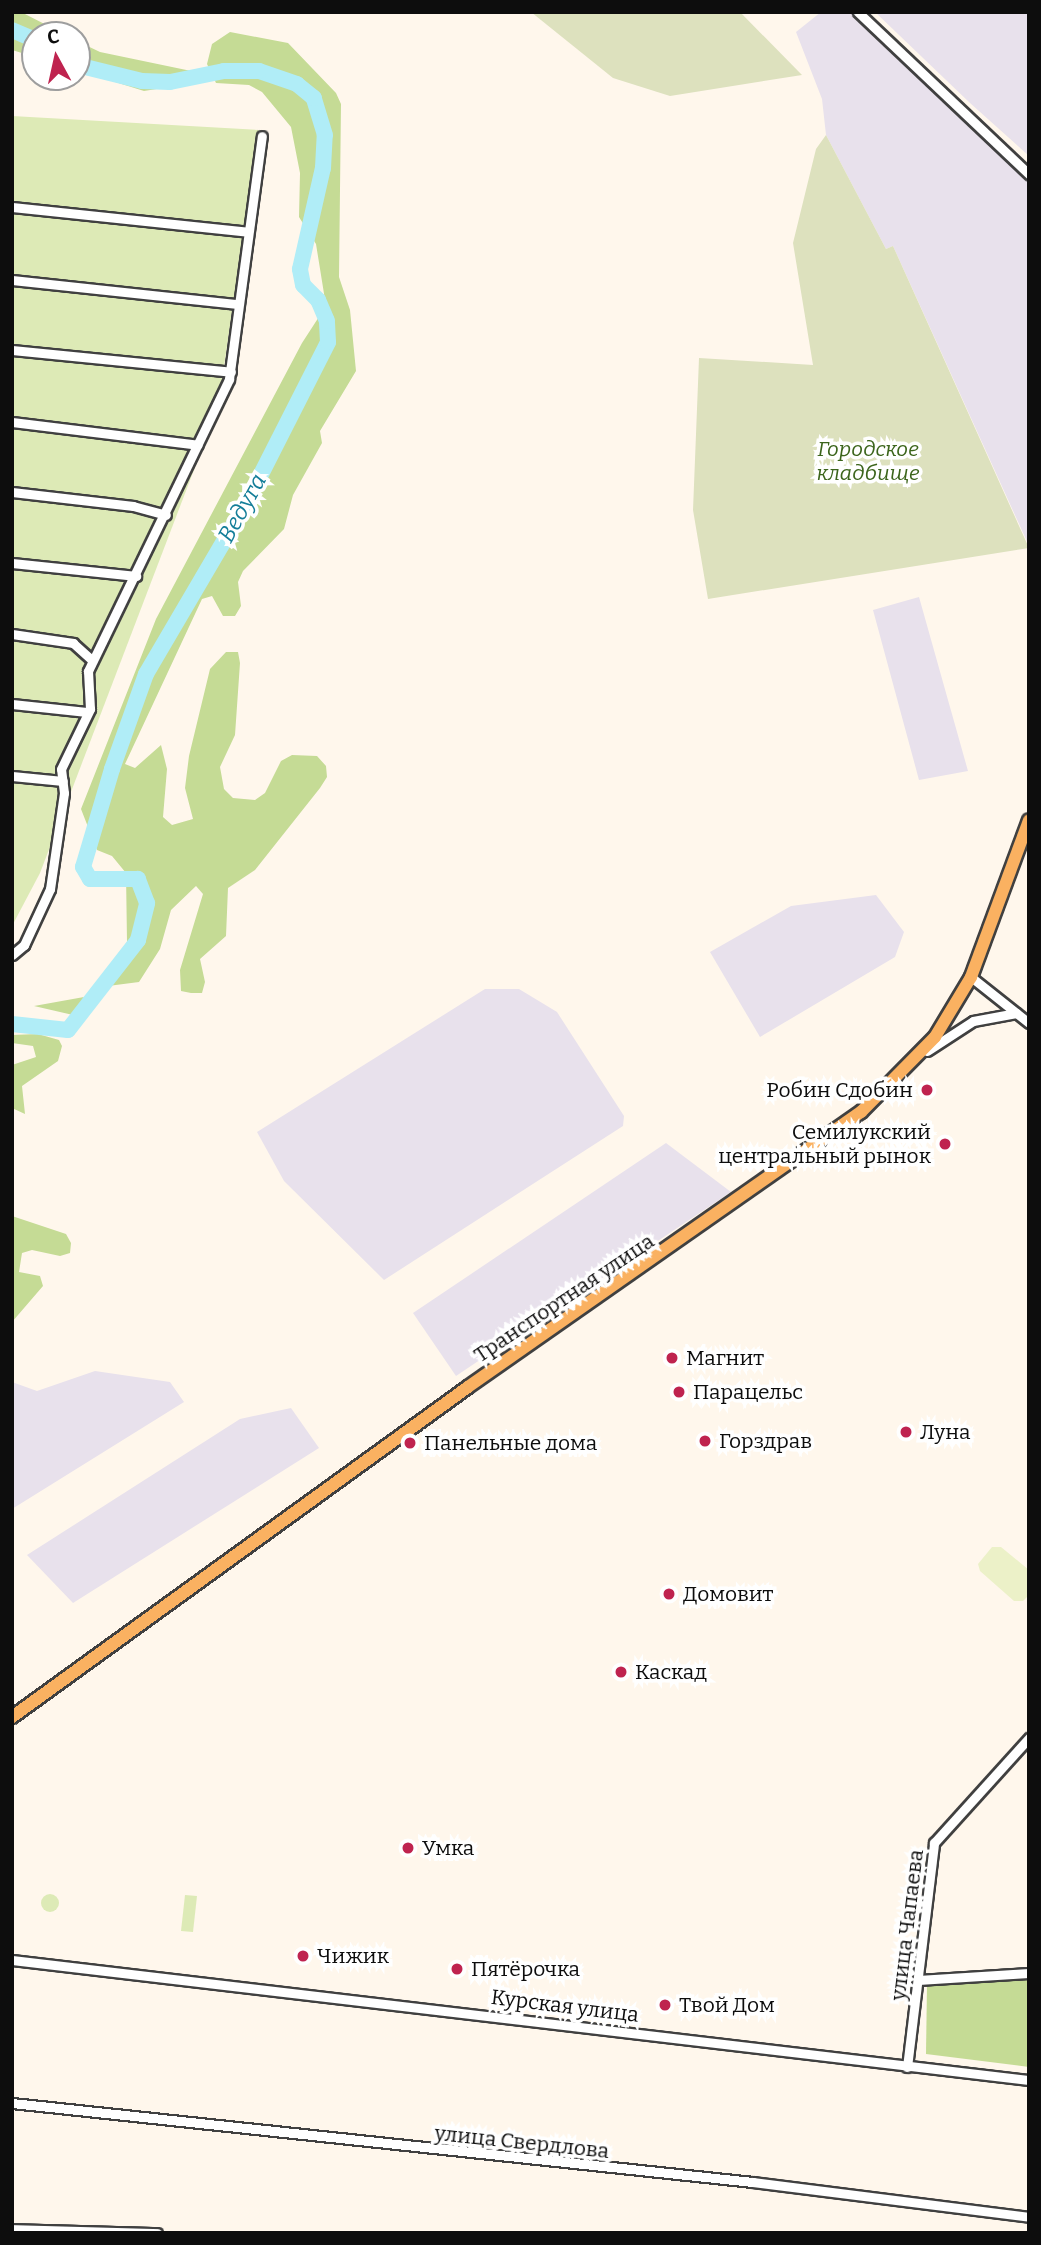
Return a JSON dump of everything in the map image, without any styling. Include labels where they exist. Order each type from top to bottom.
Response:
[{"type":"main road","name":"Транспортная улица","points":[[12,1717],[468,1387],[771,1178],[861,1112],[935,1037],[971,977],[1029,820]]},
{"type":"street","points":[[858,12],[1029,174]]},
{"type":"street","points":[[12,955],[24,946],[50,889],[66,753],[88,712],[92,660],[166,515],[231,372],[262,136]]},
{"type":"street","points":[[12,207],[248,232]]},
{"type":"street","points":[[12,280],[238,304]]},
{"type":"street","points":[[12,350],[231,372]]},
{"type":"street","points":[[12,422],[198,445]]},
{"type":"street","points":[[12,492],[133,506],[166,515]]},
{"type":"street","points":[[12,563],[136,576]]},
{"type":"street","points":[[12,634],[74,643],[92,660]]},
{"type":"street","points":[[12,704],[88,712]]},
{"type":"street","points":[[12,776],[63,781]]},
{"type":"street","points":[[971,977],[1029,1023]]},
{"type":"street","points":[[914,1060],[973,1021],[1016,1013]]},
{"type":"street","name":"улица Чапаева","points":[[907,2067],[934,1843],[1029,1738]]},
{"type":"street","name":"Курская улица","points":[[12,1960],[1029,2080]]},
{"type":"street","points":[[918,1980],[1029,1973]]},
{"type":"street","name":"улица Свердлова","points":[[12,2103],[753,2182],[1029,2217]]},
{"type":"street","points":[[12,2229],[157,2233]]},
{"type":"shaded area","points":[[821,12],[863,12],[1029,180],[1029,546],[893,246],[886,249],[826,135],[822,99],[796,32]]},
{"type":"shaded area","points":[[875,12],[1029,12],[1029,156],[970,103]]},
{"type":"shaded area","points":[[919,597],[968,771],[919,780],[873,610]]},
{"type":"shaded area","points":[[876,895],[904,932],[895,957],[760,1037],[710,952],[791,906]]},
{"type":"shaded area","points":[[485,989],[519,989],[557,1012],[624,1116],[623,1126],[384,1280],[284,1181],[257,1132]]},
{"type":"shaded area","points":[[666,1143],[731,1192],[456,1376],[413,1313]]},
{"type":"shaded area","points":[[95,1371],[170,1382],[184,1402],[12,1509],[12,1382],[37,1391]]},
{"type":"shaded area","points":[[291,1408],[319,1448],[73,1603],[27,1555],[240,1419]]},
{"type":"green space","points":[[12,12],[21,12],[39,21],[21,21],[21,53],[12,50]]},
{"type":"green space","points":[[531,12],[740,12],[802,75],[670,96],[613,78]]},
{"type":"green space","points":[[230,32],[288,43],[336,93],[341,104],[339,277],[350,310],[356,371],[320,431],[322,443],[293,495],[284,529],[243,571],[238,582],[241,606],[235,616],[223,616],[212,596],[202,599],[125,764],[135,768],[161,745],[167,769],[163,817],[172,825],[193,819],[185,788],[189,756],[210,669],[226,652],[238,652],[240,663],[235,735],[220,767],[224,789],[233,798],[255,800],[265,793],[281,761],[292,755],[317,756],[326,766],[327,777],[320,788],[255,870],[228,888],[226,936],[200,959],[205,982],[202,993],[191,993],[181,991],[180,970],[203,894],[196,886],[171,910],[160,949],[139,982],[108,986],[116,977],[127,942],[126,873],[112,856],[97,850],[81,809],[156,619],[302,343],[326,306],[316,244],[299,217],[300,173],[291,127],[262,92],[249,85],[216,83],[207,64],[212,44]]},
{"type":"green space","points":[[91,48],[100,52],[196,72],[188,84],[144,91],[91,74]]},
{"type":"green space","points":[[12,116],[259,130],[218,407],[40,873],[12,926]]},
{"type":"green space","name":"Городское кладбище","points":[[826,135],[886,249],[893,246],[1029,548],[708,599],[693,510],[699,358],[813,365],[793,243],[816,149]]},
{"type":"green space","points":[[84,997],[73,1015],[34,1006]]},
{"type":"green space","points":[[38,1034],[59,1040],[62,1046],[58,1061],[22,1086],[25,1114],[12,1108],[12,1065],[36,1057],[33,1046],[12,1043],[12,1035]]},
{"type":"green space","points":[[12,1216],[66,1234],[71,1243],[70,1253],[60,1256],[32,1250],[22,1253],[19,1272],[40,1276],[43,1286],[12,1322]]},
{"type":"green space","points":[[992,1547],[1001,1547],[1029,1570],[1029,1595],[1023,1601],[1014,1601],[980,1571],[978,1564]]},
{"type":"green space","points":[[50,1894],[56,1897],[59,1903],[56,1909],[50,1912],[44,1909],[41,1903],[44,1897]]},
{"type":"green space","points":[[185,1895],[197,1896],[193,1932],[181,1931]]},
{"type":"green space","points":[[1029,1979],[1029,2067],[926,2054],[927,1985]]},
{"type":"waterway","name":"Ведуга","points":[[12,30],[21,34]]},
{"type":"waterway","name":"Ведуга","points":[[12,1024],[68,1030],[138,940],[147,903],[138,879],[90,879],[83,867],[112,769],[146,674],[247,502],[328,342],[327,321],[318,300],[303,285],[300,269],[323,168],[325,135],[314,98],[297,84],[259,71],[224,71],[170,82],[142,81],[91,68]]},
{"type":"place","name":"Робин Сдобин","points":[[927,1090]]},
{"type":"place","name":"Семилукский центральный рынок","points":[[945,1144]]},
{"type":"place","name":"Магнит","points":[[672,1358]]},
{"type":"place","name":"Парацельс","points":[[679,1392]]},
{"type":"place","name":"Луна","points":[[906,1432]]},
{"type":"place","name":"Горздрав","points":[[705,1441]]},
{"type":"place","name":"Панельные дома","points":[[410,1443]]},
{"type":"place","name":"Домовит","points":[[669,1594]]},
{"type":"place","name":"Каскад","points":[[621,1672]]},
{"type":"place","name":"Умка","points":[[408,1848]]},
{"type":"place","name":"Чижик","points":[[303,1956]]},
{"type":"place","name":"Пятёрочка","points":[[457,1969]]},
{"type":"place","name":"Твой Дом","points":[[665,2005]]}]
